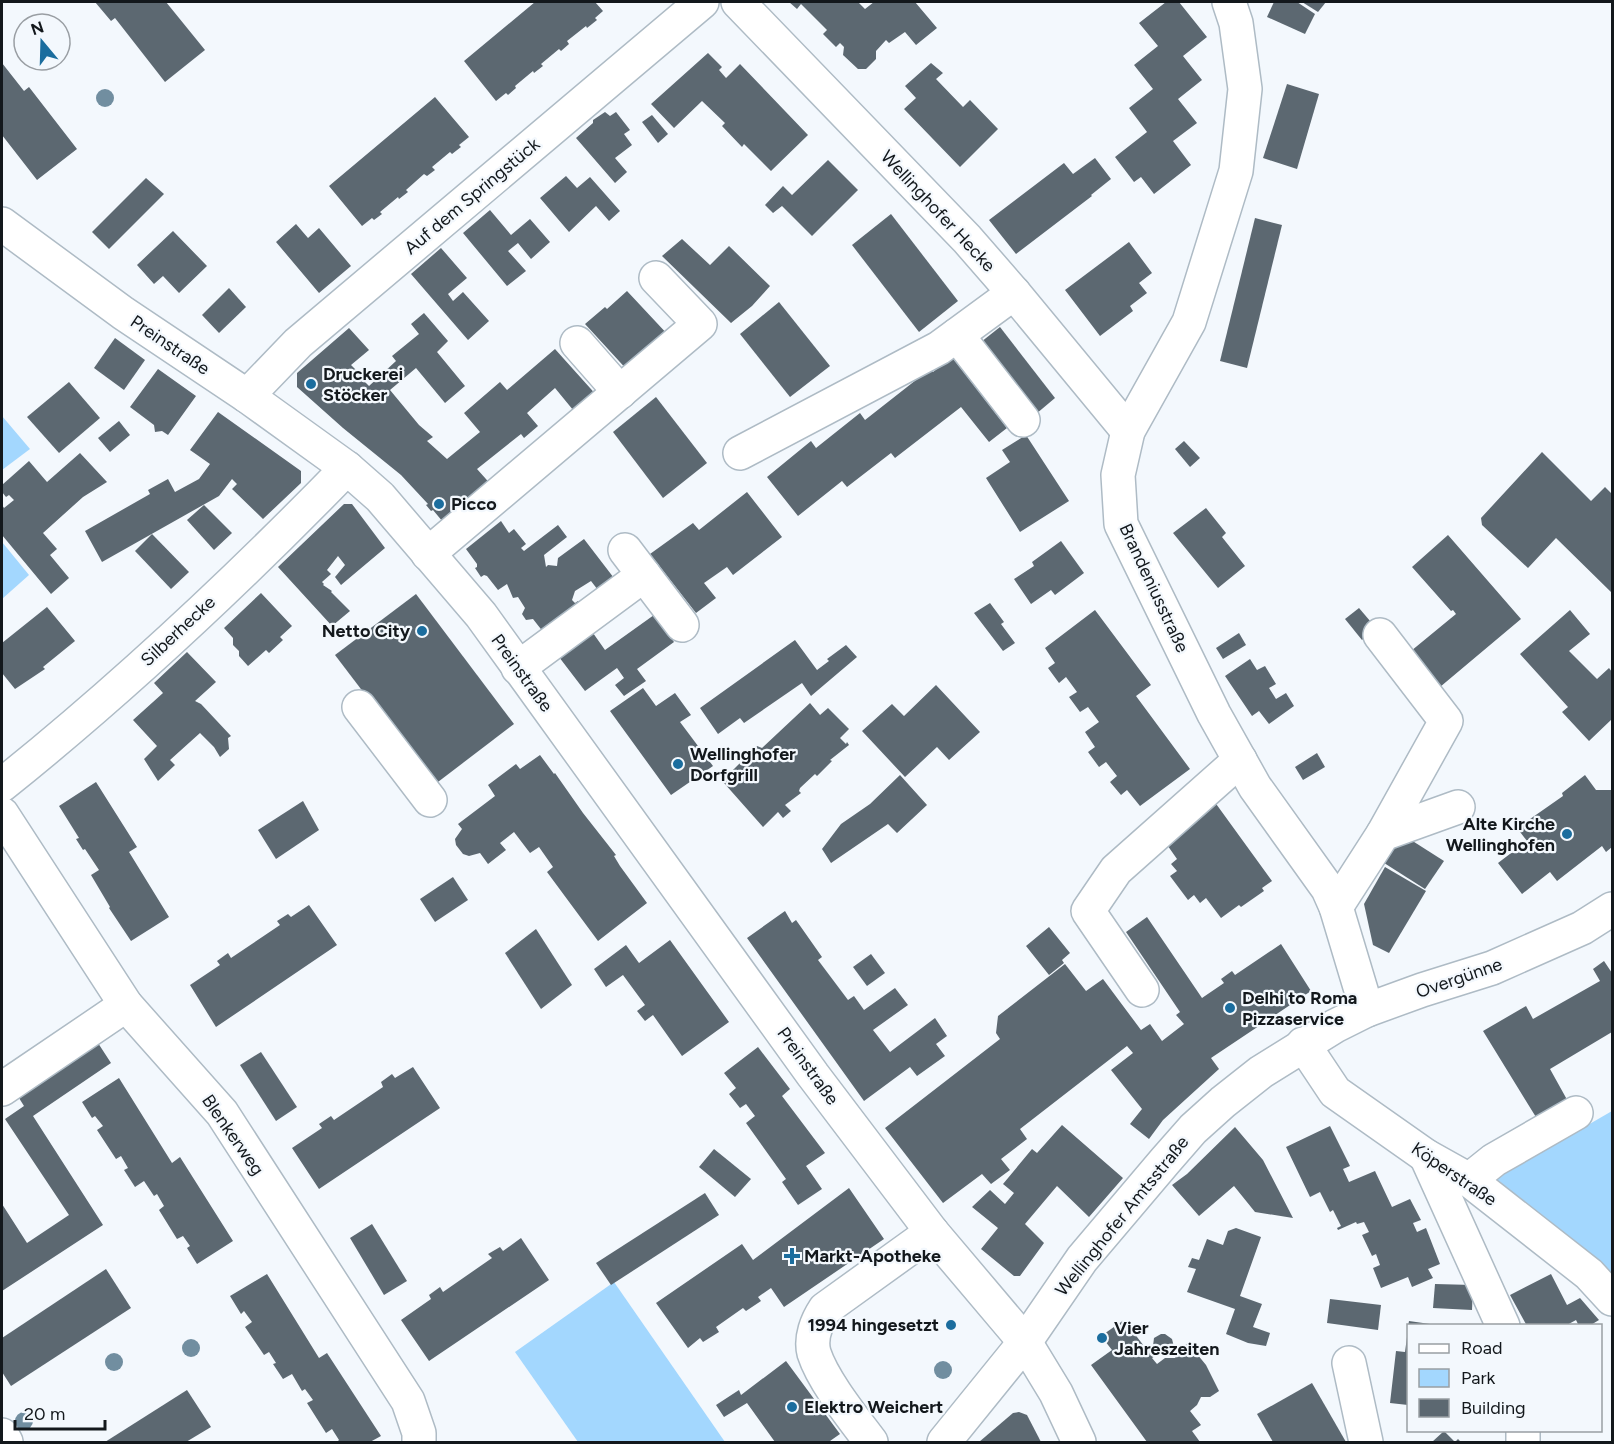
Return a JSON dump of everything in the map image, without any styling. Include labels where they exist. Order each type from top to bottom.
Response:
[{"type":"street","name":"Auf dem Springstück","points":[[247,396],[298,343],[702,2]]},
{"type":"street","name":"Wellinghofer Hecke","points":[[738,2],[967,239],[1128,431]]},
{"type":"street","name":"Brandeniusstraße","points":[[1228,2],[1236,23],[1245,89],[1236,171],[1189,322],[1128,431],[1118,475],[1121,524],[1214,714],[1240,760],[1256,787],[1328,889],[1336,907],[1367,1010]]},
{"type":"street","name":"Preinstraße","points":[[2,224],[123,313],[247,396],[347,468],[380,497],[481,615],[813,1075],[932,1232],[1025,1342],[1056,1393],[1079,1443]]},
{"type":"street","points":[[429,554],[700,324],[656,278]]},
{"type":"street","points":[[740,453],[939,348],[1014,293]]},
{"type":"street","points":[[957,335],[1023,420]]},
{"type":"street","points":[[576,343],[620,392]]},
{"type":"street","name":"Silberhecke","points":[[2,785],[187,624],[347,468]]},
{"type":"street","points":[[518,668],[635,563],[682,625]]},
{"type":"street","points":[[1336,907],[1383,834],[1446,721],[1380,635]]},
{"type":"street","points":[[360,707],[430,800]]},
{"type":"street","points":[[1142,990],[1088,911],[1116,870],[1240,760]]},
{"type":"street","points":[[1383,834],[1458,807]]},
{"type":"street","name":"Blenkerweg","points":[[2,814],[126,1005],[222,1113],[408,1401],[419,1433],[419,1443]]},
{"type":"street","name":"Overgünne","points":[[1303,1044],[1367,1010],[1492,968],[1582,928],[1612,909]]},
{"type":"street","points":[[2,1089],[126,1005]]},
{"type":"street","name":"Köperstraße","points":[[1303,1044],[1335,1092],[1426,1156],[1470,1180],[1589,1274],[1612,1299]]},
{"type":"street","name":"Wellinghofer Amtsstraße","points":[[944,1443],[1025,1342],[1082,1259],[1193,1129],[1261,1072],[1303,1044]]},
{"type":"street","points":[[1470,1180],[1494,1160],[1576,1113]]},
{"type":"street","points":[[1426,1156],[1502,1324]]},
{"type":"street","points":[[871,1443],[822,1369],[813,1351],[815,1325],[825,1309],[932,1232]]},
{"type":"street","points":[[1349,1363],[1366,1443]]},
{"type":"street","points":[[2,1435],[6,1443]]},
{"type":"green space","points":[[2,416],[30,449],[2,470]]},
{"type":"green space","points":[[2,542],[29,575],[2,599]]},
{"type":"green space","points":[[1612,1111],[1612,1291],[1479,1188]]},
{"type":"green space","points":[[614,1282],[725,1442],[578,1442],[515,1352]]},
{"type":"building","points":[[95,2],[166,2],[205,50],[165,82],[115,18],[111,21]]},
{"type":"building","points":[[535,2],[595,2],[603,11],[595,18],[597,20],[567,41],[569,44],[561,51],[559,49],[541,64],[543,66],[515,86],[516,88],[508,95],[506,93],[496,101],[464,61]]},
{"type":"building","points":[[789,2],[858,2],[865,9],[874,2],[915,2],[937,28],[916,45],[905,32],[889,43],[886,40],[876,51],[876,59],[866,69],[858,69],[843,55],[844,47],[840,43],[836,47],[823,34],[827,30],[801,4],[797,9]]},
{"type":"building","points":[[1166,2],[1179,2],[1207,37],[1183,56],[1202,80],[1178,99],[1197,123],[1173,141],[1191,165],[1154,194],[1141,177],[1134,182],[1115,157],[1147,132],[1129,108],[1153,89],[1134,65],[1158,46],[1139,23]]},
{"type":"building","points":[[1274,2],[1297,2],[1315,14],[1305,34],[1267,17]]},
{"type":"building","points":[[1302,2],[1326,2],[1318,12]]},
{"type":"building","points":[[708,53],[722,67],[719,70],[726,78],[740,64],[808,135],[771,171],[744,144],[742,147],[722,126],[725,123],[702,101],[674,128],[651,104]]},
{"type":"building","points":[[2,63],[24,91],[29,87],[77,149],[37,180],[2,135]]},
{"type":"building","points":[[931,63],[943,73],[936,79],[963,107],[970,100],[998,129],[960,167],[904,109],[916,98],[905,86]]},
{"type":"building","points":[[1287,84],[1319,94],[1297,169],[1263,158]]},
{"type":"building","points":[[435,97],[469,137],[459,145],[461,147],[452,154],[450,152],[432,167],[435,170],[427,176],[424,174],[406,190],[408,192],[380,212],[382,214],[362,226],[329,186]]},
{"type":"building","points":[[605,112],[610,116],[616,112],[630,130],[624,134],[632,145],[615,158],[627,172],[615,183],[576,138],[593,123],[593,120]]},
{"type":"building","points":[[652,115],[668,134],[658,143],[642,122]]},
{"type":"building","points":[[1095,158],[1111,179],[1016,254],[989,220],[1064,163],[1073,174]]},
{"type":"building","points":[[828,160],[858,190],[812,236],[782,206],[773,213],[765,205],[783,186],[792,195]]},
{"type":"building","points":[[566,176],[577,188],[590,177],[620,211],[609,221],[596,206],[569,232],[540,198]]},
{"type":"building","points":[[146,178],[164,194],[109,249],[92,232]]},
{"type":"building","points":[[490,210],[511,235],[530,219],[550,242],[531,259],[518,243],[508,251],[526,271],[507,286],[463,233]]},
{"type":"building","points":[[891,214],[958,301],[919,332],[852,245]]},
{"type":"building","points":[[1255,218],[1282,225],[1247,368],[1220,361]]},
{"type":"building","points":[[296,224],[308,238],[319,228],[351,266],[319,293],[276,242]]},
{"type":"building","points":[[173,231],[207,266],[179,293],[163,276],[154,284],[137,265]]},
{"type":"building","points":[[682,239],[710,265],[729,246],[770,286],[752,306],[731,323],[662,256]]},
{"type":"building","points":[[1129,242],[1152,273],[1139,283],[1147,293],[1130,306],[1133,311],[1100,336],[1065,290]]},
{"type":"building","points":[[441,248],[467,278],[448,294],[453,301],[463,292],[489,321],[468,340],[411,274]]},
{"type":"building","points":[[229,288],[246,307],[219,333],[202,315]]},
{"type":"building","points":[[627,291],[670,337],[630,373],[585,324]]},
{"type":"building","points":[[779,302],[830,366],[790,397],[740,334]]},
{"type":"building","points":[[424,313],[448,341],[437,352],[465,386],[445,403],[416,368],[390,390],[419,425],[433,437],[427,441],[447,459],[480,432],[464,413],[500,382],[507,390],[555,349],[599,398],[578,416],[555,388],[527,413],[538,426],[524,438],[521,434],[477,469],[494,488],[448,528],[401,475],[297,387],[297,373],[349,328],[369,350],[351,365],[359,373],[363,370],[366,374],[361,378],[369,386],[396,361],[392,356],[419,334],[411,324]]},
{"type":"building","points":[[1000,327],[1055,398],[1036,414],[981,342]]},
{"type":"building","points":[[115,338],[145,360],[124,390],[94,368]]},
{"type":"building","points":[[952,357],[1007,428],[989,442],[961,407],[895,458],[891,453],[847,487],[842,481],[798,516],[767,477],[811,441],[816,448],[860,413],[865,420],[930,369],[933,372]]},
{"type":"building","points":[[158,369],[196,396],[168,435],[162,431],[155,432],[154,425],[130,407]]},
{"type":"building","points":[[69,382],[100,418],[59,453],[27,417]]},
{"type":"building","points":[[656,397],[707,463],[663,498],[613,432]]},
{"type":"building","points":[[218,412],[301,471],[301,483],[263,519],[232,489],[237,484],[232,479],[219,496],[102,562],[85,531],[150,494],[148,490],[168,479],[175,492],[199,479],[210,464],[190,450]]},
{"type":"building","points":[[119,421],[130,435],[110,452],[98,438]]},
{"type":"building","points":[[1026,435],[1069,501],[1020,532],[986,478],[1010,462],[1002,450]]},
{"type":"building","points":[[1184,441],[1200,458],[1190,467],[1175,449]]},
{"type":"building","points":[[1542,452],[1591,501],[1605,487],[1612,494],[1612,593],[1556,538],[1528,568],[1482,525],[1481,518]]},
{"type":"building","points":[[80,453],[107,482],[83,497],[43,533],[57,549],[50,555],[69,578],[51,594],[2,535],[2,505],[4,508],[14,500],[9,495],[6,497],[2,492],[2,485],[29,461],[47,482]]},
{"type":"building","points":[[747,492],[782,537],[733,575],[727,567],[704,583],[716,598],[696,613],[650,554],[693,523],[699,530]]},
{"type":"building","points":[[344,504],[352,504],[385,548],[341,585],[335,577],[345,565],[338,556],[327,570],[331,574],[322,582],[323,585],[332,591],[350,611],[332,626],[278,567]]},
{"type":"building","points":[[204,505],[232,533],[214,550],[187,520]]},
{"type":"building","points":[[1206,508],[1226,533],[1222,537],[1245,566],[1218,588],[1173,533]]},
{"type":"building","points":[[501,521],[509,533],[514,529],[526,544],[521,548],[524,551],[558,525],[567,537],[544,555],[546,567],[548,565],[557,566],[558,558],[584,539],[617,582],[601,594],[591,581],[575,591],[572,600],[575,603],[582,602],[544,633],[533,619],[526,620],[522,614],[525,608],[518,597],[513,598],[507,584],[498,590],[487,576],[481,577],[475,568],[477,564],[466,549]]},
{"type":"building","points":[[152,534],[189,572],[171,589],[135,551]]},
{"type":"building","points":[[1448,535],[1521,619],[1440,687],[1411,651],[1456,614],[1412,567]]},
{"type":"building","points":[[1061,541],[1084,573],[1055,595],[1051,590],[1031,604],[1014,579],[1034,566],[1032,562]]},
{"type":"building","points":[[261,593],[292,626],[280,637],[283,640],[269,653],[266,650],[248,666],[233,645],[233,638],[224,628]]},
{"type":"building","points":[[416,594],[514,724],[434,785],[335,655]]},
{"type":"building","points":[[990,603],[1004,622],[1001,624],[1015,643],[1003,651],[974,613]]},
{"type":"building","points":[[47,607],[75,641],[43,667],[45,669],[15,689],[2,673],[2,643]]},
{"type":"building","points":[[1359,608],[1376,628],[1362,640],[1345,619]]},
{"type":"building","points":[[1095,610],[1151,685],[1136,696],[1190,769],[1140,806],[1127,790],[1121,795],[1110,782],[1117,776],[1106,762],[1099,767],[1088,752],[1095,747],[1085,732],[1099,722],[1088,707],[1080,712],[1069,697],[1077,692],[1066,677],[1059,683],[1048,668],[1055,663],[1045,648]]},
{"type":"building","points":[[1570,610],[1590,634],[1569,651],[1597,679],[1609,668],[1612,672],[1612,719],[1589,741],[1562,712],[1568,707],[1520,654]]},
{"type":"building","points":[[654,615],[674,642],[637,669],[646,681],[624,696],[615,685],[624,678],[617,668],[585,691],[559,657],[593,633],[605,650]]},
{"type":"building","points":[[1239,633],[1246,645],[1223,659],[1216,648]]},
{"type":"building","points":[[795,640],[817,670],[829,661],[827,659],[846,645],[857,657],[811,696],[802,683],[744,723],[740,718],[718,734],[700,708]]},
{"type":"building","points":[[187,652],[216,682],[195,701],[201,704],[231,736],[228,738],[229,749],[220,757],[200,733],[170,760],[175,765],[158,781],[144,759],[157,746],[133,720],[163,693],[154,683]]},
{"type":"building","points":[[1250,659],[1257,670],[1265,666],[1276,684],[1269,688],[1276,699],[1286,693],[1294,706],[1269,724],[1259,711],[1252,716],[1225,676]]},
{"type":"building","points":[[936,685],[980,732],[949,760],[937,747],[905,777],[862,731],[892,704],[904,716]]},
{"type":"building","points":[[643,688],[656,706],[675,693],[691,715],[680,722],[713,766],[671,795],[610,711]]},
{"type":"building","points":[[810,703],[820,715],[828,708],[849,729],[840,738],[849,745],[830,760],[832,761],[817,776],[815,774],[800,788],[801,793],[785,805],[791,811],[783,818],[778,812],[763,827],[724,783],[720,782],[757,746],[762,748]]},
{"type":"building","points":[[1317,753],[1325,767],[1303,780],[1295,767]]},
{"type":"building","points":[[540,755],[616,855],[614,856],[620,866],[647,903],[598,941],[547,872],[553,867],[539,847],[530,853],[514,832],[500,843],[506,850],[488,864],[480,853],[469,856],[463,854],[456,845],[455,839],[462,829],[458,824],[495,796],[488,785],[516,764],[520,769]]},
{"type":"building","points":[[900,775],[927,805],[897,833],[888,824],[831,863],[822,849],[841,824],[870,804]]},
{"type":"building","name":"Alte Kirche Wellinghofen","points":[[1585,775],[1596,790],[1612,790],[1612,847],[1606,852],[1602,846],[1557,881],[1550,872],[1522,894],[1498,863],[1527,841],[1517,828],[1563,796],[1562,793]]},
{"type":"building","points":[[96,782],[137,847],[129,852],[169,917],[131,941],[91,875],[99,870],[76,839],[79,838],[59,806]]},
{"type":"building","points":[[303,801],[319,830],[276,859],[258,830]]},
{"type":"building","points":[[1214,801],[1272,881],[1262,888],[1264,891],[1221,918],[1206,898],[1200,903],[1194,895],[1188,900],[1170,876],[1177,871],[1171,864],[1177,859],[1163,839]]},
{"type":"building","points":[[1400,833],[1444,861],[1425,889],[1381,861]]},
{"type":"building","points":[[1385,867],[1426,891],[1389,953],[1373,945],[1364,904]]},
{"type":"building","points":[[453,877],[468,900],[435,922],[420,899]]},
{"type":"building","points":[[309,905],[337,945],[216,1027],[190,985],[220,965],[217,961],[228,953],[231,958],[280,925],[277,921],[288,914],[291,917]]},
{"type":"building","points":[[785,911],[792,923],[796,920],[822,957],[818,960],[848,1000],[854,996],[864,1010],[895,988],[908,1005],[873,1030],[890,1052],[935,1018],[947,1036],[936,1044],[945,1056],[917,1076],[910,1067],[864,1101],[747,938]]},
{"type":"building","points":[[1147,917],[1202,998],[1224,983],[1221,979],[1232,971],[1235,975],[1281,944],[1311,991],[1211,1058],[1219,1069],[1163,1120],[1149,1139],[1130,1124],[1142,1109],[1111,1070],[1133,1053],[1127,1046],[1020,1129],[1027,1139],[1001,1159],[1010,1170],[991,1184],[982,1174],[943,1203],[885,1128],[1000,1039],[996,1033],[998,1016],[1065,964],[1086,991],[1103,979],[1141,1030],[1150,1024],[1162,1041],[1184,1024],[1176,1015],[1180,1012],[1126,932]]},
{"type":"building","points":[[1049,927],[1070,953],[1062,960],[1064,963],[1049,975],[1026,946]]},
{"type":"building","points":[[536,929],[572,985],[541,1009],[505,953]]},
{"type":"building","points":[[670,940],[729,1022],[682,1056],[653,1015],[645,1021],[637,1011],[645,1005],[623,975],[606,987],[594,969],[626,945],[639,963]]},
{"type":"building","points":[[871,954],[885,973],[867,986],[853,967]]},
{"type":"building","points":[[1604,961],[1612,973],[1612,1032],[1550,1069],[1570,1105],[1539,1122],[1483,1031],[1526,1006],[1533,1019],[1600,981],[1593,969]]},
{"type":"building","points":[[98,1043],[111,1063],[33,1116],[103,1225],[2,1291],[2,1204],[27,1243],[69,1215],[5,1119],[24,1106],[14,1090]]},
{"type":"building","points":[[758,1047],[790,1089],[782,1096],[825,1153],[806,1166],[822,1189],[798,1205],[782,1182],[786,1179],[746,1123],[755,1116],[746,1104],[740,1108],[729,1094],[736,1088],[724,1073]]},
{"type":"building","points":[[261,1052],[297,1107],[276,1121],[240,1065]]},
{"type":"building","points":[[413,1067],[440,1108],[319,1189],[292,1148],[322,1128],[319,1124],[331,1116],[334,1120],[383,1087],[381,1082],[392,1074],[395,1078]]},
{"type":"building","points":[[119,1078],[172,1163],[180,1157],[233,1241],[197,1264],[183,1236],[177,1239],[159,1210],[164,1206],[157,1194],[154,1196],[144,1181],[135,1187],[124,1170],[128,1168],[121,1156],[116,1159],[97,1130],[103,1126],[95,1116],[92,1118],[82,1102]]},
{"type":"building","points":[[1062,1125],[1123,1178],[1089,1217],[1057,1186],[1025,1224],[1044,1243],[1020,1276],[1014,1276],[981,1249],[998,1228],[972,1207],[990,1190],[1005,1204],[1014,1193],[1003,1184],[1032,1149],[1037,1153]]},
{"type":"building","points":[[1330,1126],[1350,1166],[1343,1169],[1349,1182],[1375,1171],[1392,1207],[1410,1199],[1421,1220],[1413,1223],[1417,1232],[1426,1228],[1440,1264],[1428,1269],[1433,1278],[1412,1287],[1408,1277],[1381,1288],[1373,1268],[1380,1265],[1376,1254],[1372,1256],[1362,1235],[1369,1232],[1364,1222],[1357,1224],[1356,1222],[1338,1230],[1337,1228],[1341,1226],[1333,1210],[1330,1212],[1320,1192],[1310,1197],[1286,1147]]},
{"type":"building","points":[[1235,1127],[1263,1160],[1293,1218],[1255,1212],[1234,1186],[1199,1216],[1172,1185],[1187,1174]]},
{"type":"building","points":[[714,1149],[751,1179],[735,1197],[699,1167]]},
{"type":"building","points":[[849,1188],[884,1239],[784,1307],[771,1288],[758,1297],[761,1301],[746,1311],[743,1308],[716,1327],[719,1332],[703,1342],[700,1338],[688,1348],[656,1303],[742,1244],[753,1260]]},
{"type":"building","points":[[705,1193],[719,1215],[611,1285],[596,1263]]},
{"type":"building","points":[[372,1224],[407,1281],[384,1295],[350,1238]]},
{"type":"building","points":[[1236,1228],[1261,1237],[1240,1296],[1262,1304],[1253,1327],[1270,1333],[1266,1346],[1248,1343],[1226,1334],[1235,1309],[1187,1292],[1196,1269],[1188,1267],[1192,1258],[1199,1260],[1207,1239],[1223,1245],[1228,1231]]},
{"type":"building","points":[[521,1238],[549,1280],[429,1361],[401,1320],[431,1299],[429,1295],[440,1287],[443,1292],[492,1258],[488,1254],[500,1247],[503,1251]]},
{"type":"building","points":[[106,1269],[131,1308],[11,1386],[2,1372],[2,1338]]},
{"type":"building","points":[[267,1274],[319,1358],[327,1353],[381,1436],[370,1442],[337,1442],[339,1440],[332,1429],[326,1433],[307,1403],[313,1400],[305,1389],[302,1391],[292,1374],[283,1379],[273,1364],[276,1363],[269,1352],[264,1355],[245,1327],[252,1322],[244,1311],[241,1314],[230,1296]]},
{"type":"building","points":[[1551,1274],[1567,1305],[1580,1298],[1599,1320],[1592,1324],[1578,1324],[1576,1320],[1569,1324],[1526,1324],[1510,1295]]},
{"type":"building","points":[[1435,1284],[1473,1285],[1472,1310],[1433,1308]]},
{"type":"building","points":[[1330,1299],[1381,1305],[1378,1330],[1327,1323]]},
{"type":"building","points":[[1124,1320],[1147,1350],[1153,1346],[1154,1338],[1161,1334],[1172,1339],[1174,1347],[1170,1354],[1158,1354],[1152,1358],[1157,1364],[1165,1358],[1175,1358],[1180,1349],[1188,1343],[1206,1365],[1219,1391],[1210,1397],[1201,1397],[1190,1411],[1201,1425],[1192,1431],[1200,1442],[1147,1442],[1091,1365],[1112,1350],[1101,1336]]},
{"type":"building","points":[[1409,1321],[1430,1324],[1408,1324]]},
{"type":"building","points":[[1407,1337],[1407,1405],[1390,1403],[1396,1351],[1405,1352]]},
{"type":"building","points":[[786,1361],[840,1434],[830,1441],[832,1442],[775,1442],[747,1403],[724,1417],[716,1405],[739,1390],[741,1395]]},
{"type":"building","points":[[1312,1383],[1346,1442],[1273,1442],[1257,1414]]},
{"type":"building","points":[[187,1390],[211,1427],[186,1442],[105,1442]]},
{"type":"building","points":[[1019,1412],[1027,1415],[1041,1442],[979,1442],[1013,1413]]},
{"type":"building","points":[[1445,1432],[1455,1442],[1432,1442]]},
{"type":"place","name":"Druckerei Stöcker","points":[[311,384]]},
{"type":"place","name":"Picco","points":[[439,504]]},
{"type":"place","name":"Netto City","points":[[422,631]]},
{"type":"place","name":"Wellinghofer Dorfgrill","points":[[678,764]]},
{"type":"place","name":"Alte Kirche Wellinghofen","points":[[1567,834]]},
{"type":"place","name":"Delhi to Roma Pizzaservice","points":[[1230,1008]]},
{"type":"place","name":"Markt-Apotheke","points":[[792,1256]]},
{"type":"place","name":"1994 hingesetzt","points":[[951,1325]]},
{"type":"place","name":"Vier Jahreszeiten","points":[[1102,1338]]},
{"type":"place","name":"Elektro Weichert","points":[[792,1407]]}]
